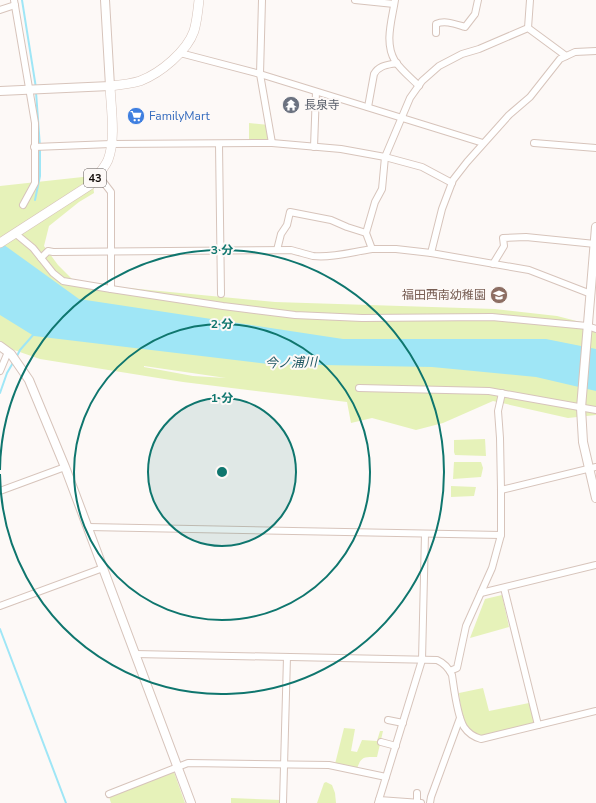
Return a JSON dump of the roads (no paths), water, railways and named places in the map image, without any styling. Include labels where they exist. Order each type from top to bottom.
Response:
[{"type":"main road","points":[[110,86],[142,80],[154,73],[180,53],[194,32],[197,21],[199,0]]},
{"type":"main road","name":"43","points":[[0,243],[90,185],[108,161],[111,144],[110,86]]},
{"type":"street","points":[[0,91],[110,86],[105,0]]},
{"type":"street","points":[[262,0],[260,74],[272,143]]},
{"type":"street","points":[[355,0],[395,2],[389,37],[392,54],[398,63],[419,86]]},
{"type":"street","points":[[436,33],[436,24],[440,22],[451,23],[464,27],[475,14],[478,0]]},
{"type":"street","points":[[528,28],[530,0]]},
{"type":"street","points":[[0,10],[15,3],[35,123],[35,183],[23,204]]},
{"type":"street","points":[[528,28],[566,56]]},
{"type":"street","points":[[372,249],[366,233],[375,202],[382,189],[385,157],[410,98],[419,86],[439,66],[528,28]]},
{"type":"street","points":[[430,253],[442,209],[452,183],[467,162],[509,115],[530,97],[560,59],[575,52],[596,51]]},
{"type":"street","points":[[180,53],[260,74],[401,117],[439,131],[483,143]]},
{"type":"street","points":[[368,107],[374,74],[377,69],[398,63]]},
{"type":"street","points":[[314,147],[316,92]]},
{"type":"street","points":[[34,146],[272,143],[341,149],[385,157],[422,167],[452,183]]},
{"type":"street","points":[[534,143],[596,148]]},
{"type":"street","points":[[218,144],[221,294]]},
{"type":"street","points":[[98,175],[111,192],[111,289]]},
{"type":"street","points":[[277,250],[281,234],[287,225],[290,212],[331,220],[366,233]]},
{"type":"street","points":[[596,227],[587,327],[582,408],[583,442],[592,468],[596,498]]},
{"type":"street","points":[[16,234],[33,248],[53,273],[62,281],[111,289],[223,306],[295,314],[362,318],[492,317],[596,328]]},
{"type":"street","points":[[493,264],[504,246],[503,238],[526,237],[595,244]]},
{"type":"street","points":[[41,258],[48,251],[111,252],[291,250],[313,256],[339,256],[372,249],[396,250],[430,253],[529,270],[591,294]]},
{"type":"street","points":[[0,346],[17,362],[29,380],[88,527],[191,803]]},
{"type":"street","points":[[0,371],[8,352]]},
{"type":"street","points":[[359,388],[489,391],[596,410]]},
{"type":"street","points":[[450,671],[457,668],[461,642],[466,626],[492,568],[501,535],[500,438],[498,411],[502,393]]},
{"type":"street","points":[[0,491],[65,467]]},
{"type":"street","points":[[501,490],[592,468]]},
{"type":"street","points":[[88,527],[501,535]]},
{"type":"street","points":[[421,803],[379,801],[422,660],[425,534]]},
{"type":"street","points":[[481,593],[596,565]]},
{"type":"street","points":[[0,606],[103,568]]},
{"type":"street","points":[[504,588],[538,725]]},
{"type":"street","points":[[135,654],[436,660],[442,662],[450,671],[463,726],[469,733],[481,739],[596,711]]},
{"type":"street","points":[[282,803],[287,657]]},
{"type":"street","points":[[430,803],[460,718]]},
{"type":"street","points":[[388,720],[403,723]]},
{"type":"street","points":[[381,742],[396,746]]},
{"type":"street","points":[[109,794],[188,763],[329,765],[386,777]]},
{"type":"street","points":[[416,803],[417,793]]},
{"type":"water","name":"今ノ浦川","points":[[0,242],[79,299],[343,339],[546,339],[596,349],[596,391],[536,377],[432,367],[268,364],[34,336],[0,315]]},
{"type":"waterway","points":[[22,0],[36,88]]},
{"type":"waterway","points":[[35,200],[40,176],[40,147],[36,92]]},
{"type":"waterway","points":[[16,358],[20,350],[34,334]]},
{"type":"waterway","points":[[0,393],[7,373],[14,361]]},
{"type":"waterway","points":[[0,629],[66,803]]},
{"type":"place","name":"長泉寺","points":[[291,105]]},
{"type":"place","name":"FamilyMart","points":[[136,116]]},
{"type":"place","name":"福田西南幼稚園","points":[[499,295]]}]
